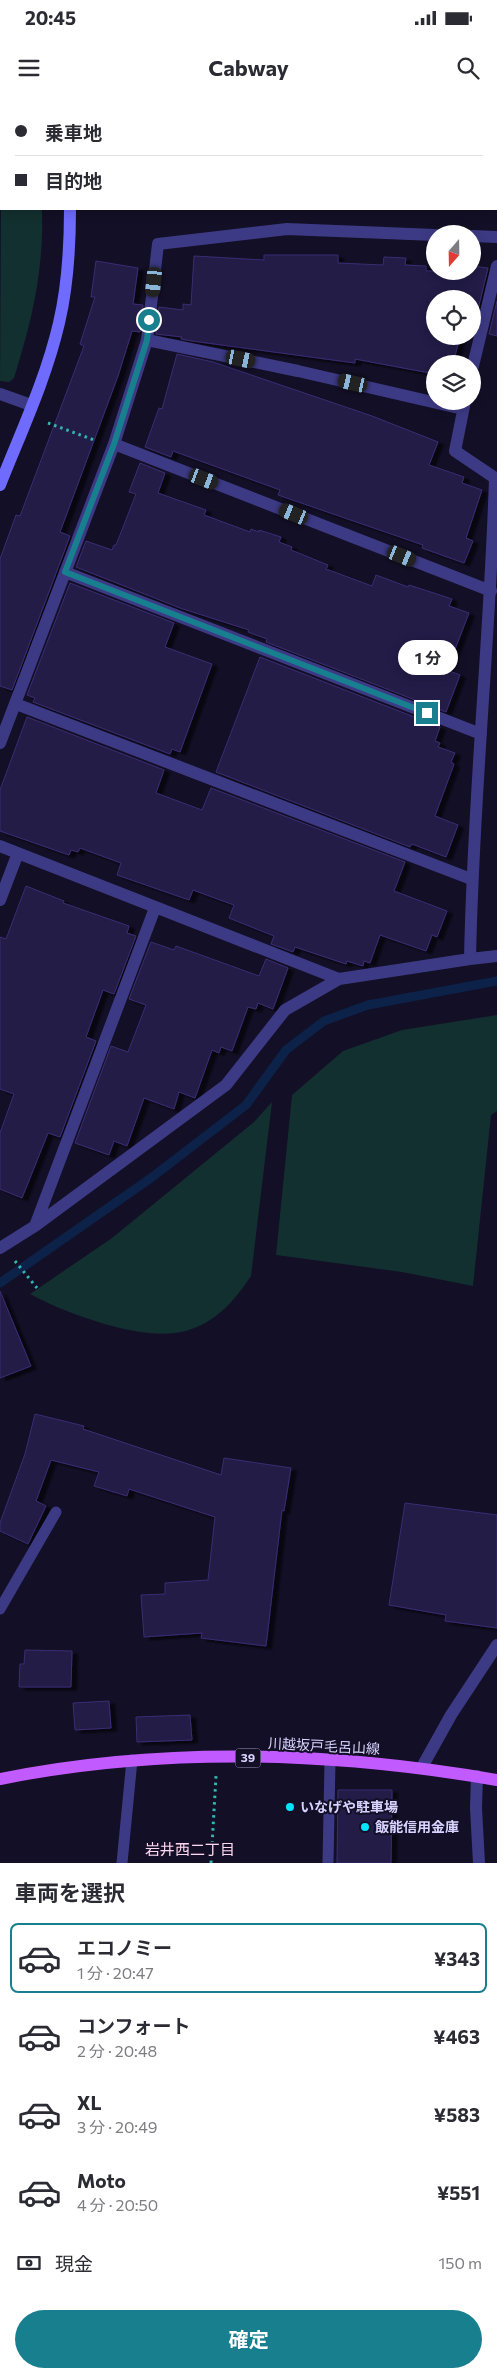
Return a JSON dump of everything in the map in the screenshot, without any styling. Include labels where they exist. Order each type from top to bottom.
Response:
[{"type":"main road","name":"川越坂戸毛呂山線","points":[[0,1779],[51,1768],[132,1760],[237,1757],[422,1767],[497,1780]]},
{"type":"street","points":[[0,485],[48,362],[59,323],[70,253],[70,210]]},
{"type":"street","points":[[0,743],[113,446],[147,340],[158,244],[287,229],[426,235]]},
{"type":"street","points":[[481,236],[497,237]]},
{"type":"street","points":[[476,355],[497,266]]},
{"type":"street","points":[[147,340],[426,397]]},
{"type":"street","points":[[0,394],[29,410]]},
{"type":"street","points":[[463,410],[455,451],[495,478],[491,591],[471,879],[470,959]]},
{"type":"street","points":[[113,446],[491,591]]},
{"type":"street","points":[[65,572],[481,734]]},
{"type":"street","points":[[16,704],[471,879]]},
{"type":"street","points":[[0,846],[339,979]]},
{"type":"street","points":[[0,900],[18,853]]},
{"type":"street","points":[[35,1226],[155,908]]},
{"type":"street","points":[[1,1247],[35,1226],[226,1085],[285,1010],[339,979],[497,956]]},
{"type":"street","points":[[422,1767],[452,1715],[497,1645]]},
{"type":"street","points":[[477,1776],[476,1808],[479,1863]]},
{"type":"lane","points":[[0,1609],[56,1512]]},
{"type":"lane","points":[[122,1863],[132,1760]]},
{"type":"lane","points":[[328,1863],[330,1761]]},
{"type":"path","points":[[29,410],[113,446]]},
{"type":"path","points":[[1,1247],[37,1288]]},
{"type":"path","points":[[212,1863],[216,1775]]},
{"type":"green space","points":[[1,210],[42,210],[39,274],[26,336],[14,378],[9,382],[0,381]]},
{"type":"green space","points":[[497,1015],[497,1111],[491,1115],[473,1286],[402,1272],[276,1255],[292,1095],[343,1051],[402,1030]]},
{"type":"green space","points":[[272,1102],[251,1276],[222,1311],[207,1322],[192,1329],[175,1333],[156,1334],[91,1320],[30,1294],[112,1238],[254,1122]]},
{"type":"building","points":[[264,255],[338,255],[338,263],[383,265],[384,257],[406,258],[405,265],[426,266],[426,280],[481,280],[481,267],[488,268],[481,297],[481,290],[426,290],[426,345],[458,345],[455,355],[426,355],[426,372],[355,359],[355,363],[192,341],[181,339],[182,337],[156,334],[159,307],[183,310],[183,304],[191,305],[194,256],[264,260]]},
{"type":"building","points":[[96,261],[138,268],[133,304],[143,305],[140,332],[132,331],[118,376],[60,532],[70,536],[12,690],[0,686],[0,559],[16,515],[20,516],[84,346],[80,344],[95,297],[91,297]]},
{"type":"building","points":[[497,301],[497,336],[489,334]]},
{"type":"building","points":[[177,354],[213,362],[372,416],[438,442],[429,465],[464,477],[462,483],[482,490],[466,538],[473,541],[464,563],[422,548],[423,545],[278,495],[280,490],[173,451],[171,457],[145,447],[159,408],[162,409]]},
{"type":"building","points":[[140,463],[165,473],[158,493],[206,510],[204,515],[250,532],[251,529],[259,532],[259,530],[281,537],[279,542],[292,547],[291,550],[328,565],[326,569],[372,586],[376,575],[408,587],[409,585],[452,599],[449,606],[469,613],[447,670],[460,675],[446,712],[266,642],[267,639],[248,632],[249,630],[180,608],[76,567],[86,541],[112,550],[114,545],[116,545],[136,494],[129,492]]},
{"type":"building","points":[[70,583],[174,623],[165,647],[212,664],[180,752],[172,749],[170,754],[33,702],[35,698],[27,695]]},
{"type":"building","points":[[260,657],[440,727],[435,741],[440,743],[438,747],[455,753],[451,762],[454,764],[435,816],[458,825],[446,857],[412,844],[410,847],[216,772]]},
{"type":"building","points":[[27,717],[164,770],[156,793],[202,810],[211,788],[405,862],[394,891],[447,911],[437,937],[432,935],[426,951],[380,935],[370,963],[364,961],[363,966],[347,961],[346,964],[295,947],[293,952],[271,944],[274,936],[229,918],[234,905],[193,890],[189,900],[117,875],[121,863],[80,848],[78,852],[71,850],[69,855],[0,831],[0,790]]},
{"type":"building","points":[[26,886],[64,901],[63,903],[129,926],[127,933],[136,936],[114,994],[103,990],[86,1037],[96,1041],[60,1137],[48,1133],[22,1198],[0,1189],[0,1133],[14,1094],[0,1089],[0,937],[6,939]]},
{"type":"building","points":[[151,942],[174,950],[176,946],[259,976],[266,959],[288,968],[273,1009],[258,1003],[256,1009],[248,1007],[232,1051],[221,1047],[219,1053],[212,1050],[195,1098],[179,1092],[174,1109],[144,1098],[127,1146],[114,1141],[109,1155],[75,1143],[111,1046],[128,1052],[146,1005],[129,999]]},
{"type":"building","points":[[0,1291],[31,1366],[0,1378]]},
{"type":"building","points":[[35,1414],[84,1426],[83,1429],[221,1475],[224,1458],[291,1468],[284,1511],[282,1510],[266,1646],[201,1638],[202,1633],[144,1637],[141,1595],[165,1594],[165,1583],[208,1580],[215,1517],[129,1489],[127,1496],[94,1486],[99,1472],[51,1460],[36,1501],[46,1506],[28,1544],[0,1531],[0,1523],[25,1454]]},
{"type":"building","points":[[405,1503],[497,1515],[497,1628],[445,1621],[446,1615],[389,1605]]},
{"type":"building","points":[[25,1650],[72,1651],[71,1687],[19,1687],[20,1664],[24,1664]]},
{"type":"building","points":[[109,1701],[111,1728],[75,1730],[73,1703]]},
{"type":"building","points":[[190,1715],[192,1740],[137,1742],[136,1717]]},
{"type":"building","name":"飯能信用金庫","points":[[338,1790],[392,1790],[391,1863],[337,1863]]},
{"type":"waterway","points":[[0,1283],[151,1178],[246,1105],[286,1050],[324,1021],[368,1005],[497,981]]},
{"type":"place","name":"いなげや駐車場","points":[[290,1807]]},
{"type":"place","name":"飯能信用金庫","points":[[365,1827]]},
{"type":"district","name":"岩井西二丁目","points":[[190,1850]]},
{"type":"route","points":[[149,320],[147,340],[114,444],[65,572],[427,713]]}]
